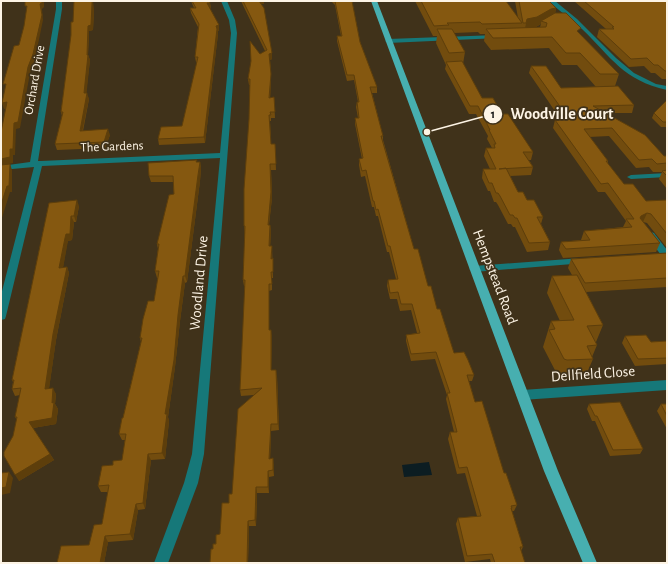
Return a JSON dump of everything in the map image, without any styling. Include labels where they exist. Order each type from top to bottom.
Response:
[{"type":"main road","name":"Hempstead Road","points":[[374,1],[551,471],[590,563]]},
{"type":"street","name":"Orchard Drive","points":[[1,316],[36,163],[59,1]]},
{"type":"street","name":"Woodland Drive","points":[[161,563],[191,483],[198,454],[202,419],[234,33],[232,20],[224,1]]},
{"type":"street","points":[[552,1],[576,20],[632,75],[646,84],[667,88]]},
{"type":"street","points":[[569,21],[576,20]]},
{"type":"street","points":[[388,40],[504,35],[477,33]]},
{"type":"street","name":"The Gardens","points":[[1,168],[36,163],[224,155]]},
{"type":"street","points":[[631,177],[667,175]]},
{"type":"street","points":[[643,226],[664,256]]},
{"type":"street","points":[[474,269],[595,260]]},
{"type":"street","name":"Dellfield Close","points":[[522,395],[667,385]]},
{"type":"shaded area","points":[[429,462],[432,475],[404,477],[402,465]]},
{"type":"building","points":[[25,1],[43,1],[40,4],[42,15],[33,54],[28,67],[18,122],[14,123],[13,149],[10,149],[10,157],[1,159],[1,132],[7,102],[2,103],[6,84],[3,84],[14,46],[19,45],[27,6],[25,6]]},
{"type":"building","points":[[74,1],[92,1],[91,25],[88,26],[88,55],[84,93],[87,93],[80,131],[108,129],[104,142],[55,144],[63,112],[61,112],[71,35],[71,22],[73,22]]},
{"type":"building","points":[[192,1],[209,1],[210,3],[207,3],[219,25],[216,26],[217,29],[204,137],[158,139],[161,127],[182,126],[198,57],[195,57],[199,24],[190,8],[196,8]]},
{"type":"building","points":[[243,1],[259,1],[264,8],[272,53],[269,54],[271,74],[269,98],[274,97],[275,112],[270,112],[271,115],[269,115],[271,144],[275,144],[276,164],[270,164],[271,192],[268,225],[270,225],[269,246],[272,246],[271,259],[273,258],[273,272],[271,272],[272,284],[269,284],[269,330],[271,330],[271,370],[276,370],[278,424],[271,424],[269,459],[273,458],[273,470],[268,471],[268,487],[256,487],[255,520],[248,521],[247,563],[210,563],[211,549],[213,549],[213,544],[216,544],[216,535],[220,534],[222,503],[229,503],[229,494],[232,494],[238,409],[262,388],[240,390],[245,280],[243,280],[245,226],[244,189],[249,119],[250,79],[248,79],[251,61],[250,41],[260,54],[267,50]]},
{"type":"building","points":[[335,1],[352,1],[360,42],[377,87],[370,87],[383,136],[381,136],[414,249],[418,249],[428,286],[431,286],[437,309],[440,309],[454,353],[464,352],[474,375],[467,375],[475,402],[482,401],[504,473],[506,473],[517,505],[511,506],[511,508],[523,547],[520,547],[525,563],[495,563],[492,554],[467,556],[458,518],[481,516],[467,467],[459,468],[450,432],[457,432],[447,393],[450,393],[436,352],[411,354],[406,335],[420,333],[412,304],[401,304],[398,292],[390,293],[388,280],[398,279],[390,246],[388,246],[378,209],[376,210],[373,201],[366,170],[362,171],[359,159],[363,158],[355,118],[359,118],[357,102],[359,102],[354,75],[347,75],[337,36],[342,36]]},
{"type":"building","points":[[421,1],[506,1],[522,23],[447,23],[449,25],[434,26]]},
{"type":"building","points":[[519,1],[549,1],[556,8],[551,9],[537,17],[527,19],[526,23],[523,23]]},
{"type":"building","points":[[584,1],[667,1],[667,71],[658,65],[654,65],[647,58],[631,59],[599,29],[614,29],[612,27],[614,27]]},
{"type":"building","points":[[555,13],[566,13],[581,28],[577,31],[619,74],[600,74],[580,53],[566,53],[552,37],[493,38],[486,29],[546,27],[547,23],[541,21]]},
{"type":"building","points":[[437,29],[452,29],[465,52],[449,53]]},
{"type":"building","points":[[462,61],[482,98],[493,98],[502,114],[508,114],[533,152],[523,152],[533,167],[506,169],[518,192],[523,192],[527,200],[534,200],[543,217],[537,217],[550,242],[529,243],[517,218],[510,215],[500,196],[496,193],[492,183],[489,183],[483,169],[496,169],[486,148],[495,148],[494,144],[496,144],[478,106],[470,106],[446,62]]},
{"type":"building","points":[[531,66],[546,66],[561,88],[618,86],[634,105],[593,106],[645,135],[664,156],[667,156],[667,163],[657,164],[652,159],[639,160],[612,128],[584,129],[624,184],[633,184],[646,201],[667,200],[667,234],[651,214],[647,213],[640,218],[660,243],[566,249],[561,242],[590,240],[584,231],[632,227],[626,219],[634,219],[608,183],[601,184],[555,120],[569,119]]},
{"type":"building","points":[[667,100],[667,122],[663,122],[654,113]]},
{"type":"building","points":[[197,160],[196,162],[200,162],[185,276],[183,276],[174,360],[165,414],[167,414],[162,453],[148,454],[143,503],[136,504],[130,534],[105,536],[100,563],[57,563],[61,546],[89,545],[94,525],[102,524],[109,485],[98,486],[102,466],[113,465],[113,461],[122,460],[126,434],[119,434],[122,418],[142,338],[140,338],[143,319],[148,301],[154,301],[159,271],[155,271],[159,244],[157,244],[169,195],[174,194],[173,176],[149,176],[148,163]]},
{"type":"building","points":[[10,164],[9,186],[7,186],[1,205],[1,165]]},
{"type":"building","points":[[667,170],[667,176],[662,171]]},
{"type":"building","points":[[77,200],[74,216],[71,216],[70,234],[66,234],[59,268],[67,267],[53,334],[45,389],[53,388],[52,403],[54,402],[52,418],[29,422],[50,454],[15,475],[4,456],[4,452],[13,436],[21,388],[12,389],[14,380],[12,380],[49,203]]},
{"type":"building","points":[[667,253],[667,278],[585,283],[571,259]]},
{"type":"building","points":[[577,275],[603,325],[587,326],[597,345],[587,346],[593,359],[567,360],[564,359],[549,330],[555,329],[551,321],[574,320],[552,276]]},
{"type":"building","points":[[646,335],[651,342],[667,341],[667,358],[638,359],[625,336]]},
{"type":"building","points":[[620,402],[643,449],[613,450],[597,416],[595,416],[589,404]]},
{"type":"building","points":[[661,404],[667,404],[667,416]]},
{"type":"building","points":[[9,472],[6,487],[1,488],[1,473]]},
{"type":"place","name":"Woodville Court","points":[[427,132]]}]
